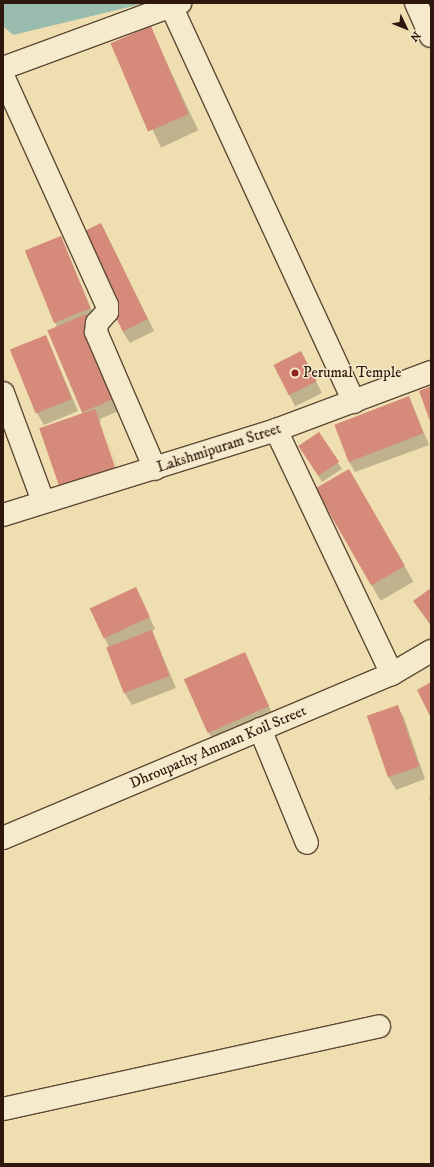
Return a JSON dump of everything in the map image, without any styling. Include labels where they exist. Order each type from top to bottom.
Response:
[{"type":"street","points":[[416,3],[431,36]]},
{"type":"street","points":[[3,68],[176,6],[354,402]]},
{"type":"street","points":[[3,76],[107,305],[107,312],[97,323],[96,332],[155,470]]},
{"type":"street","name":"Lakshmipuram Street","points":[[3,515],[43,501],[155,470],[276,430],[431,372]]},
{"type":"street","points":[[3,393],[43,501]]},
{"type":"street","points":[[276,430],[392,674]]},
{"type":"street","name":"Dhroupathy Amman Koil Street","points":[[3,838],[392,674],[431,651]]},
{"type":"street","points":[[260,729],[307,843]]},
{"type":"street","points":[[3,1109],[379,1026]]},
{"type":"shaded area","points":[[3,3],[146,3],[13,35],[3,26]]},
{"type":"building","points":[[151,26],[189,114],[148,132],[110,43]]},
{"type":"building","points":[[101,223],[148,319],[123,331],[76,235]]},
{"type":"building","points":[[61,236],[90,308],[54,323],[25,251]]},
{"type":"building","points":[[86,314],[121,396],[82,412],[47,330]]},
{"type":"building","points":[[46,335],[72,399],[36,414],[10,350]]},
{"type":"building","name":"Perumal Temple","points":[[301,351],[316,381],[289,395],[273,365]]},
{"type":"building","points":[[431,386],[431,424],[419,391]]},
{"type":"building","points":[[409,396],[423,433],[349,462],[334,425]]},
{"type":"building","points":[[95,409],[116,470],[60,490],[39,428]]},
{"type":"building","points":[[319,432],[339,462],[318,476],[298,446]]},
{"type":"building","points":[[349,469],[405,566],[371,585],[315,489]]},
{"type":"building","points":[[136,587],[150,617],[104,638],[90,609]]},
{"type":"building","points":[[431,588],[431,625],[413,601]]},
{"type":"building","points":[[152,630],[170,676],[124,693],[106,648]]},
{"type":"building","points":[[245,652],[269,706],[208,733],[184,679]]},
{"type":"building","points":[[431,682],[431,715],[430,716],[417,690]]},
{"type":"building","points":[[398,705],[419,766],[388,777],[367,716]]},
{"type":"place","name":"Perumal Temple","points":[[295,373]]}]
